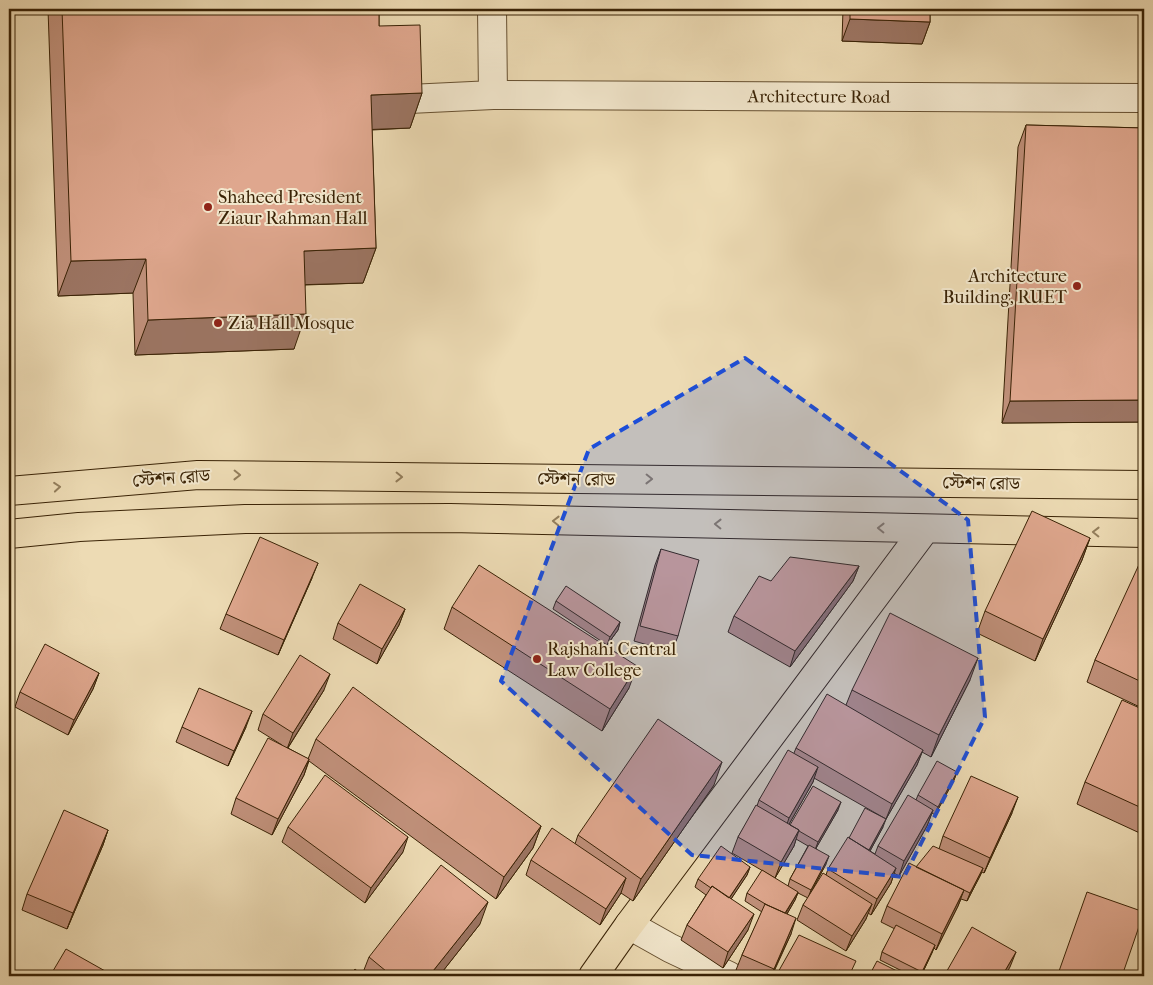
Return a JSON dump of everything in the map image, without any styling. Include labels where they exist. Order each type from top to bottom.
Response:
[{"type":"main road","name":"স্টেশন রোড","points":[[9,491],[198,475],[1144,485]]},
{"type":"main road","points":[[9,534],[79,527],[255,519],[450,518],[1144,533]]},
{"type":"main road","points":[[593,976],[628,925],[925,528]]},
{"type":"street","points":[[492,9],[493,95]]},
{"type":"street","name":"Architecture Road","points":[[409,99],[493,95],[1144,98]]},
{"type":"street","points":[[628,925],[670,948],[729,976]]},
{"type":"highlighted area","points":[[745,358],[968,520],[985,717],[904,877],[692,855],[501,681],[589,449]]},
{"type":"building","name":"Shaheed President Ziaur Rahman Hall","points":[[62,9],[379,9],[379,26],[420,25],[422,93],[371,95],[376,248],[304,251],[306,314],[148,320],[146,259],[71,261]]},
{"type":"building","points":[[850,9],[930,9],[930,22],[850,19]]},
{"type":"building","name":"Architecture Building, RUET","points":[[1026,125],[1144,128],[1144,400],[1010,401]]},
{"type":"building","points":[[1032,511],[1090,538],[1043,639],[985,611]]},
{"type":"building","points":[[260,537],[318,563],[284,640],[226,614]]},
{"type":"building","points":[[661,549],[699,560],[678,636],[640,626]]},
{"type":"building","points":[[790,557],[859,566],[795,651],[734,616],[759,576],[771,581]]},
{"type":"building","points":[[1142,558],[1144,559],[1144,683],[1095,660]]},
{"type":"building","points":[[479,565],[637,666],[610,709],[452,607]]},
{"type":"building","points":[[360,584],[405,609],[382,649],[338,623]]},
{"type":"building","points":[[566,586],[620,622],[610,637],[556,601]]},
{"type":"building","points":[[890,613],[978,658],[939,735],[852,690]]},
{"type":"building","points":[[45,644],[99,673],[74,720],[20,692]]},
{"type":"building","points":[[300,655],[330,674],[293,733],[263,714]]},
{"type":"building","points":[[353,687],[541,826],[504,877],[316,739]]},
{"type":"building","points":[[199,688],[252,711],[234,751],[182,727]]},
{"type":"building","points":[[827,694],[923,750],[892,804],[796,748]]},
{"type":"building","points":[[1122,700],[1144,710],[1144,809],[1085,782]]},
{"type":"building","points":[[658,719],[722,762],[641,879],[578,835]]},
{"type":"building","points":[[268,738],[309,759],[278,819],[236,798]]},
{"type":"building","points":[[788,750],[818,767],[789,818],[759,800]]},
{"type":"building","points":[[937,761],[957,772],[938,807],[918,795]]},
{"type":"building","points":[[325,775],[408,837],[371,888],[288,827]]},
{"type":"building","points":[[971,776],[1018,797],[990,858],[943,836]]},
{"type":"building","points":[[813,786],[841,802],[818,842],[790,825]]},
{"type":"building","points":[[908,795],[933,810],[904,861],[878,846]]},
{"type":"building","points":[[756,805],[799,830],[781,862],[738,837]]},
{"type":"building","points":[[865,808],[886,819],[869,850],[849,838]]},
{"type":"building","points":[[64,810],[108,830],[73,913],[27,894]]},
{"type":"building","points":[[552,828],[626,878],[606,909],[531,860]]},
{"type":"building","points":[[848,837],[896,868],[877,899],[828,869]]},
{"type":"building","points":[[809,845],[829,856],[811,890],[790,879]]},
{"type":"building","points":[[721,846],[750,867],[729,898],[698,879]]},
{"type":"building","points":[[933,846],[983,868],[970,893],[916,867]]},
{"type":"building","points":[[909,863],[964,890],[942,934],[887,906]]},
{"type":"building","points":[[441,865],[488,902],[429,976],[392,976],[369,957]]},
{"type":"building","points":[[762,870],[798,892],[785,913],[747,893]]},
{"type":"building","points":[[823,873],[872,904],[852,936],[803,905]]},
{"type":"building","points":[[712,886],[754,914],[728,952],[687,925]]},
{"type":"building","points":[[1087,892],[1144,912],[1122,976],[1064,976],[1058,974]]},
{"type":"building","points":[[765,904],[796,918],[774,969],[742,955]]},
{"type":"building","points":[[896,925],[935,945],[922,972],[882,952]]},
{"type":"building","points":[[972,927],[1016,952],[1002,976],[944,976]]},
{"type":"building","points":[[799,935],[856,961],[849,976],[783,976],[777,974]]},
{"type":"building","points":[[66,949],[114,976],[50,976]]},
{"type":"building","points":[[877,961],[907,976],[869,976]]},
{"type":"building","points":[[355,969],[363,976],[349,976]]},
{"type":"building","points":[[1011,971],[1022,976],[1008,976]]},
{"type":"place","name":"Shaheed President Ziaur Rahman Hall","points":[[208,207]]},
{"type":"place","name":"Architecture Building, RUET","points":[[1077,286]]},
{"type":"place","name":"Zia Hall Mosque","points":[[218,323]]},
{"type":"place","name":"Rajshahi Central Law College","points":[[537,659]]}]
